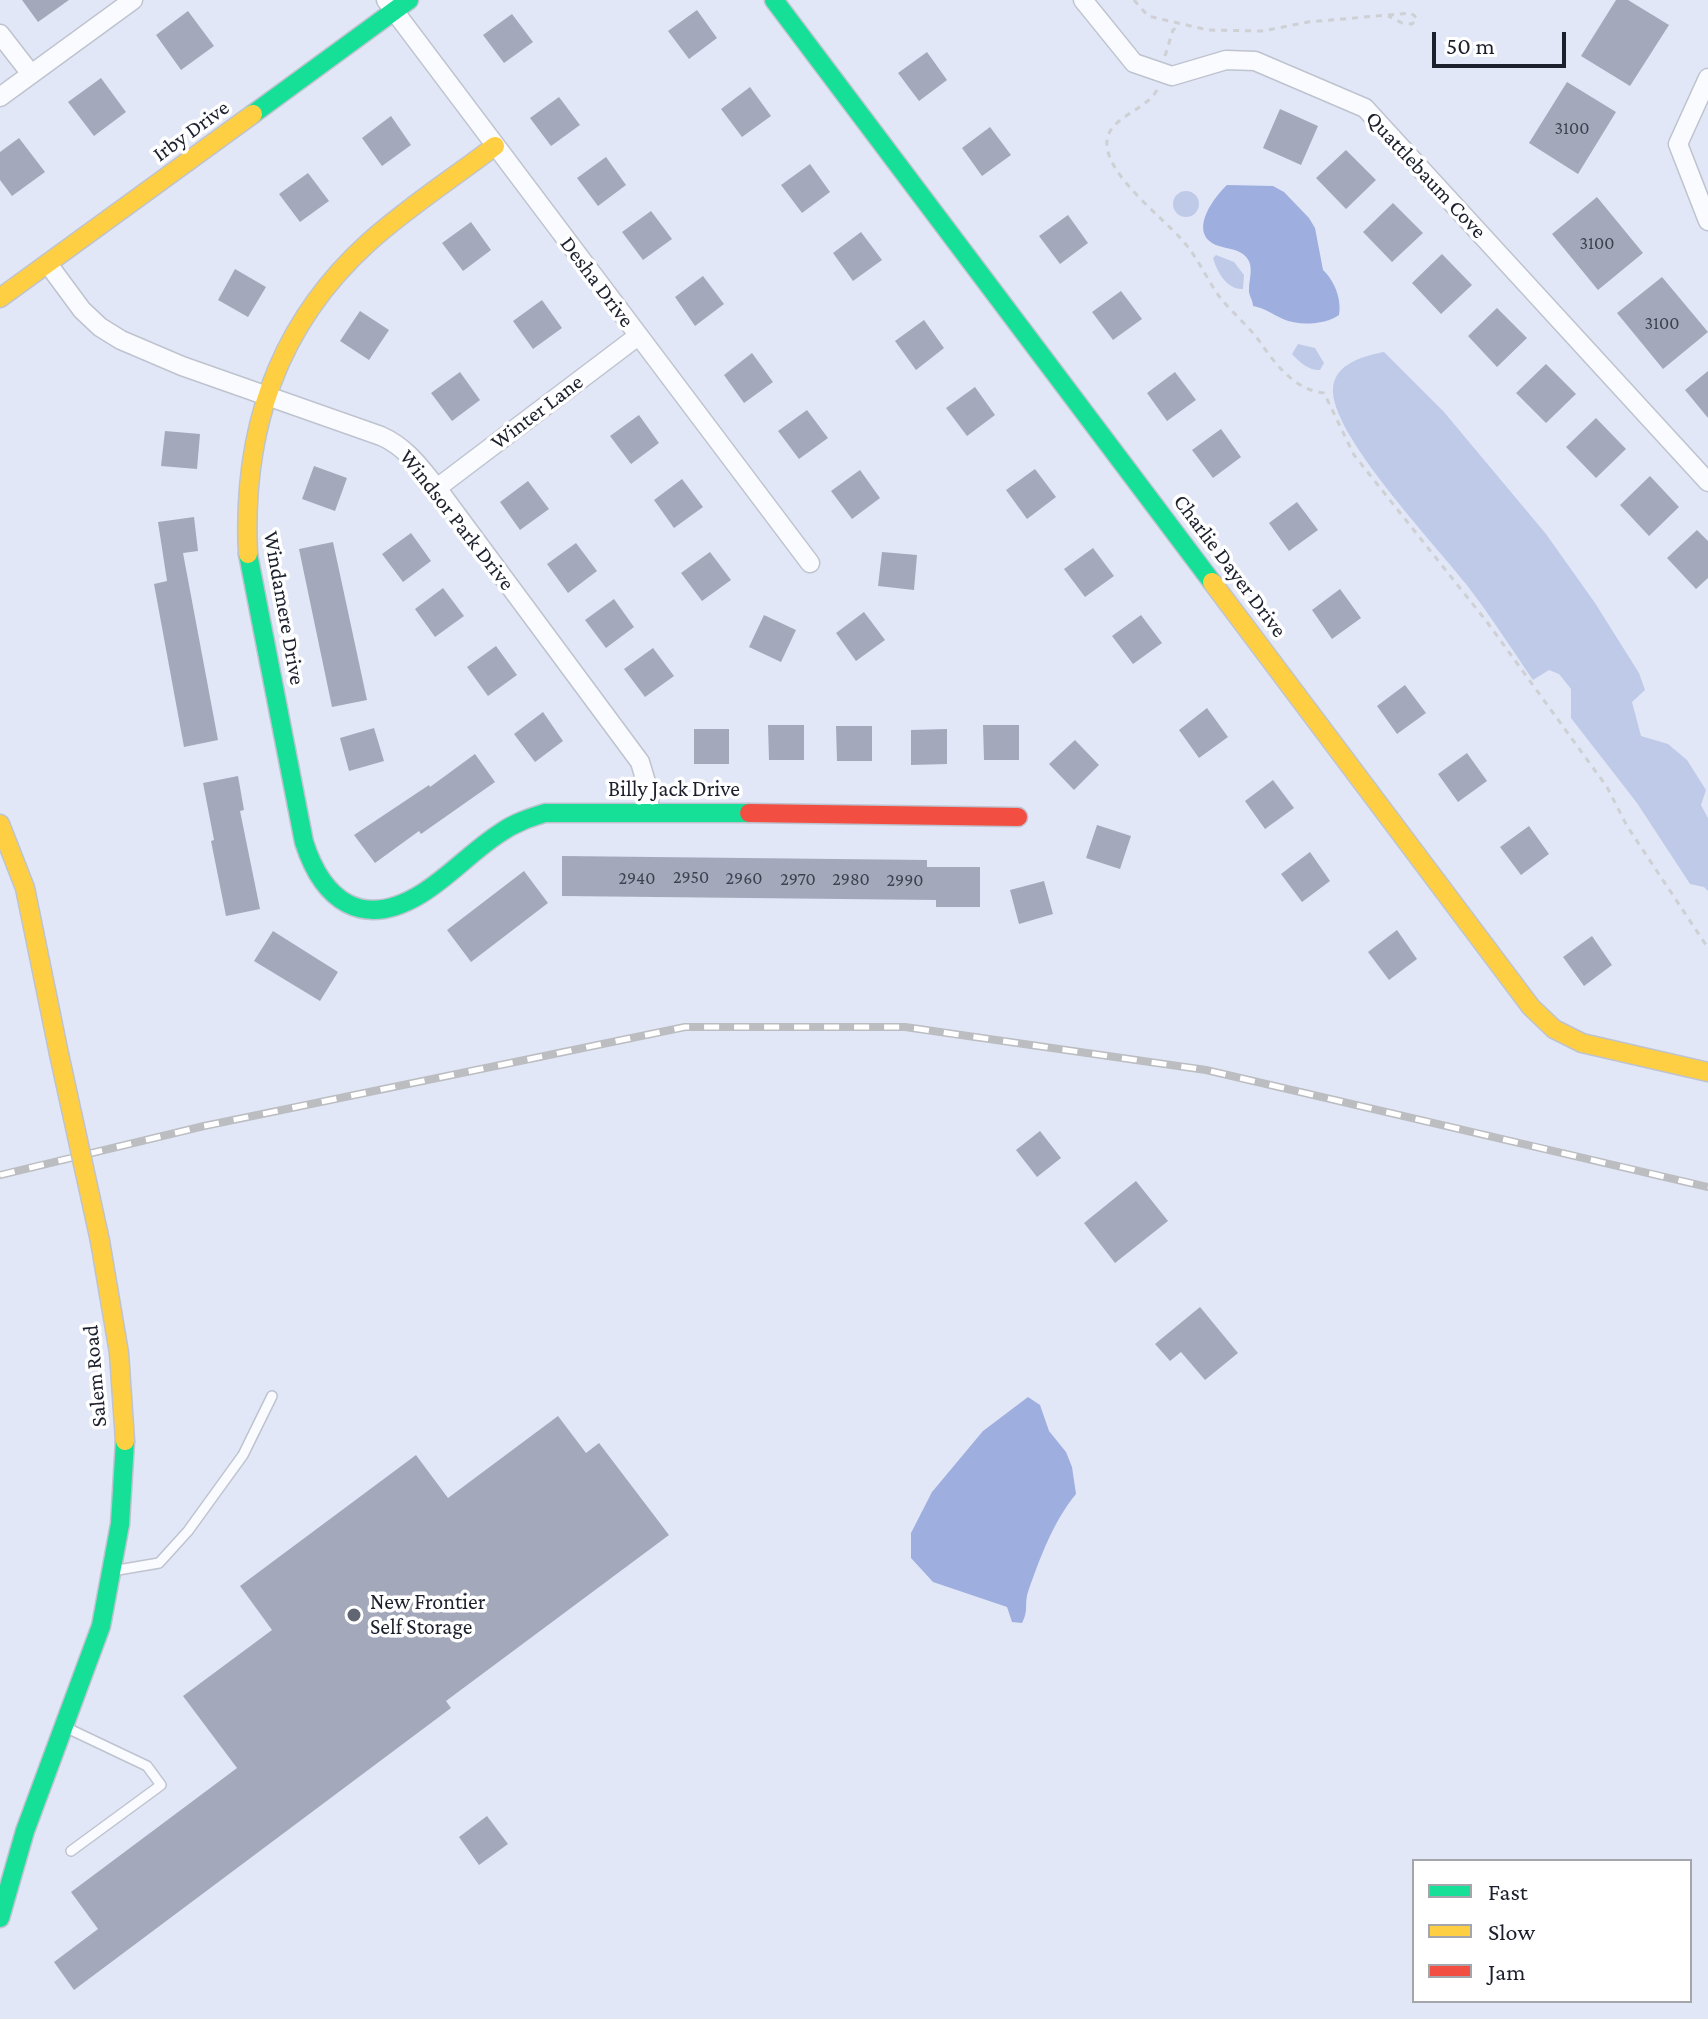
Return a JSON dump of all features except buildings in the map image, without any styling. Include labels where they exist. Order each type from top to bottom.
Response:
[{"type":"street","points":[[0,97],[133,0]]},
{"type":"street","name":"Charlie Dayer Drive","points":[[774,0],[1531,1007],[1554,1029],[1582,1043],[1708,1072]]},
{"type":"street","points":[[1083,0],[1134,63],[1162,73]]},
{"type":"street","name":"Desha Drive","points":[[396,4],[495,146],[810,563]]},
{"type":"street","name":"Irby Drive","points":[[0,298],[396,4]]},
{"type":"street","points":[[0,34],[31,74]]},
{"type":"street","name":"Quattlebaum Cove","points":[[1162,73],[1172,76],[1226,60],[1255,61],[1365,108],[1708,482]]},
{"type":"street","points":[[1708,78],[1678,144],[1708,221]]},
{"type":"street","name":"Windamere Drive","points":[[358,908],[328,891],[315,876],[306,856],[249,566],[245,526],[249,457],[266,394],[284,349],[300,320],[324,289],[367,243],[495,146]]},
{"type":"street","name":"Windsor Park Drive","points":[[48,264],[82,310],[100,327],[121,340],[182,366],[396,443],[437,488],[640,762],[649,792],[649,811]]},
{"type":"street","name":"Winter Lane","points":[[437,488],[638,336]]},
{"type":"street","name":"Billy Jack Drive","points":[[358,908],[375,910],[414,898],[511,824],[548,813],[649,811],[1018,817]]},
{"type":"street","name":"Salem Road","points":[[0,824],[25,888],[100,1241],[116,1332],[125,1420],[122,1501],[113,1571],[101,1627],[34,1804],[7,1884],[0,1918]]},
{"type":"lane","points":[[113,1571],[159,1563],[188,1531],[243,1455],[272,1396]]},
{"type":"lane","points":[[64,1727],[147,1766],[161,1785],[71,1851]]},
{"type":"path","points":[[1134,0],[1148,16],[1208,30],[1263,31],[1308,22],[1411,13],[1417,18],[1412,24],[1388,16]]},
{"type":"path","points":[[1180,25],[1173,30],[1167,43],[1161,83],[1149,103],[1118,120],[1108,132],[1107,146],[1113,163],[1144,203],[1184,242],[1221,298],[1287,375],[1313,392],[1324,393],[1354,455],[1477,610],[1607,787],[1627,826],[1708,948]]},
{"type":"shaded area","points":[[1227,185],[1273,186],[1284,192],[1309,218],[1315,228],[1323,270],[1334,284],[1338,296],[1339,315],[1319,323],[1296,323],[1253,306],[1247,258],[1209,241],[1204,234],[1205,216]]},
{"type":"shaded area","points":[[1186,191],[1195,195],[1199,204],[1195,213],[1186,217],[1177,213],[1173,204],[1177,195]]},
{"type":"shaded area","points":[[1216,255],[1234,262],[1244,275],[1243,289],[1232,287],[1224,279],[1213,258]]},
{"type":"shaded area","points":[[1298,344],[1315,348],[1324,363],[1320,370],[1305,365],[1292,354]]},
{"type":"shaded area","points":[[1384,352],[1444,412],[1546,534],[1639,673],[1645,690],[1632,702],[1641,736],[1668,744],[1687,760],[1706,790],[1701,805],[1708,818],[1708,891],[1690,884],[1637,803],[1571,718],[1571,689],[1559,674],[1549,670],[1533,680],[1475,596],[1365,460],[1348,432],[1336,408],[1335,380],[1351,362]]},
{"type":"shaded area","points":[[1028,1397],[1040,1405],[1049,1431],[1066,1452],[1076,1494],[1060,1516],[1042,1553],[1028,1592],[1022,1623],[1012,1622],[1007,1607],[933,1582],[911,1558],[911,1533],[932,1492],[983,1431]]},
{"type":"railway","points":[[0,1175],[204,1126],[685,1027],[905,1027],[1206,1070],[1708,1187]]},
{"type":"traffic: fast","points":[[253,114],[409,0]]},
{"type":"traffic: fast","points":[[774,0],[1212,582]]},
{"type":"traffic: fast","points":[[248,554],[304,842],[322,880],[348,904],[363,909],[400,905],[431,887],[505,829],[545,813],[749,813]]},
{"type":"traffic: fast","points":[[0,1918],[25,1831],[101,1626],[120,1524],[125,1441]]},
{"type":"traffic: slow","points":[[0,298],[253,114]]},
{"type":"traffic: slow","points":[[248,554],[251,466],[259,424],[271,384],[288,345],[310,309],[369,242],[495,146]]},
{"type":"traffic: slow","points":[[1212,582],[1531,1007],[1554,1029],[1582,1043],[1708,1072]]},
{"type":"traffic: slow","points":[[0,824],[25,888],[59,1054]]},
{"type":"traffic: slow","points":[[59,1054],[100,1241]]},
{"type":"traffic: slow","points":[[100,1241],[119,1353],[125,1441]]},
{"type":"traffic: jam","points":[[749,813],[1018,817]]},
{"type":"place","name":"New Frontier Self Storage","points":[[354,1615]]}]
